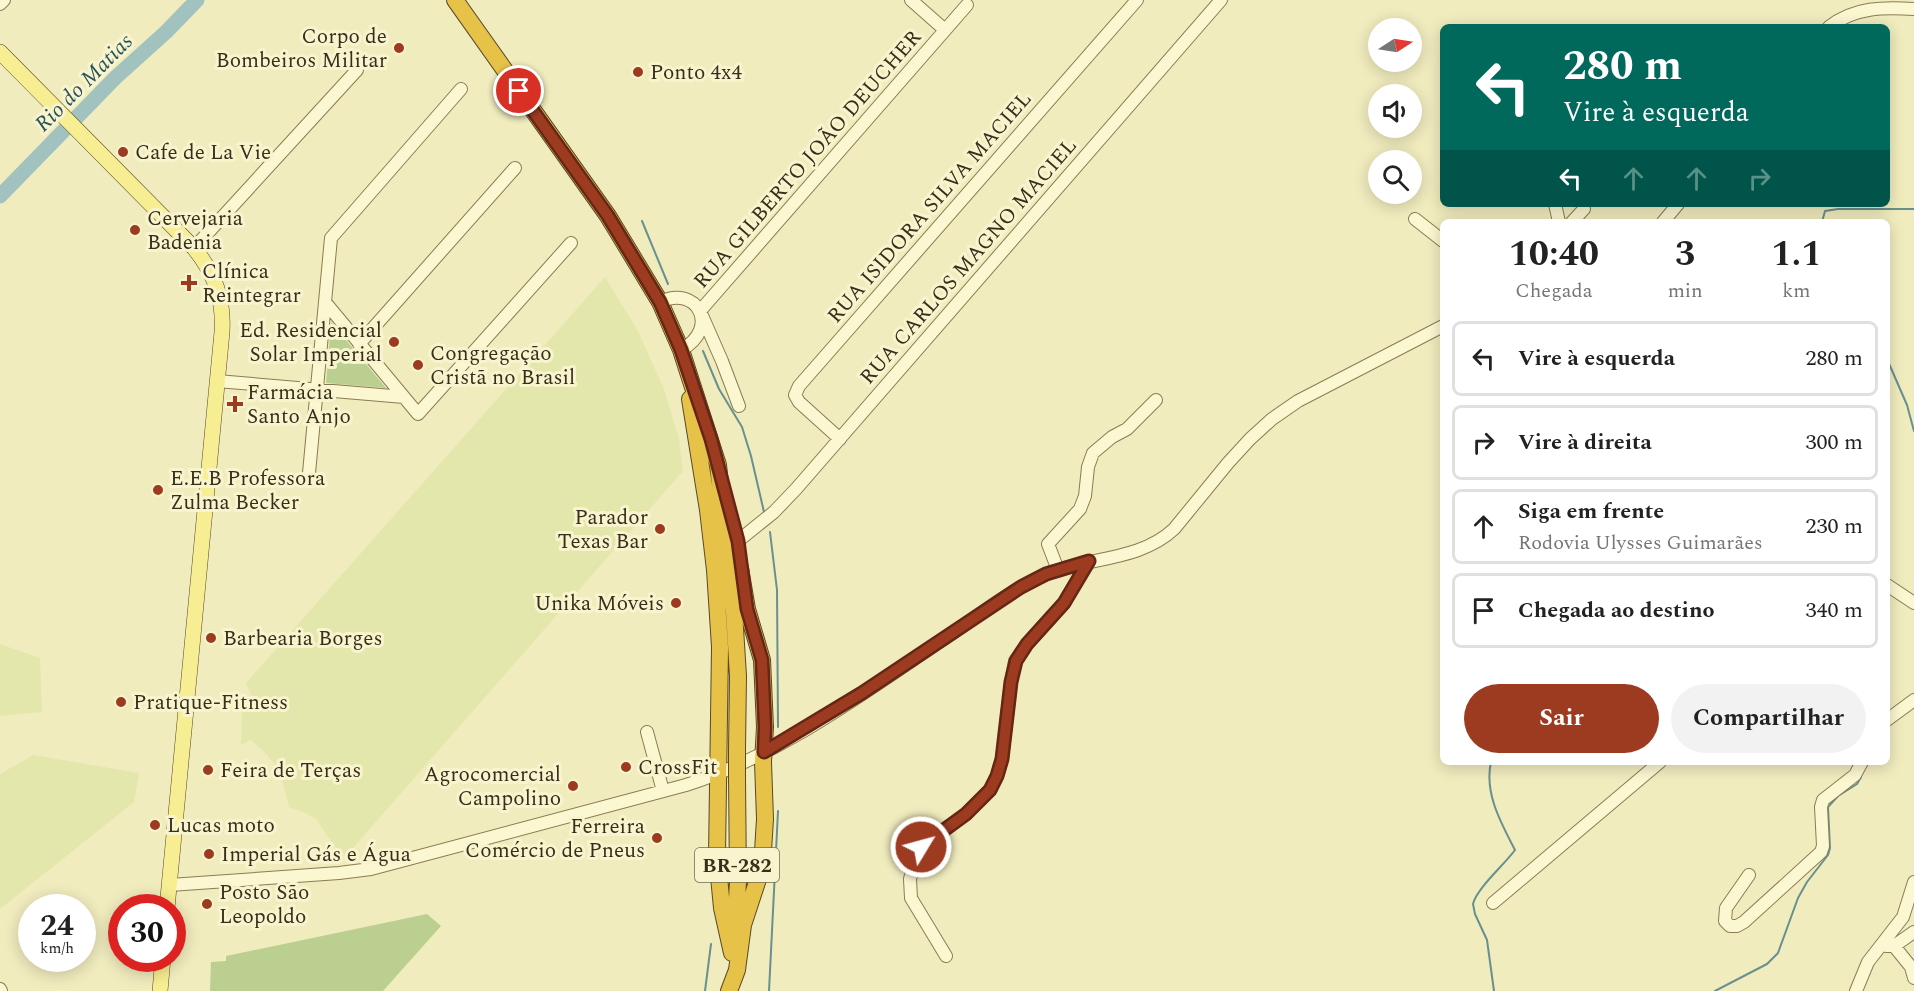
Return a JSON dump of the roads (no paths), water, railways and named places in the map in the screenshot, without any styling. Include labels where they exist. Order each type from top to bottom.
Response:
[{"type":"highway","name":"BR-282","points":[[455,0],[608,216],[660,302],[683,355],[718,465],[734,612],[738,676],[738,882],[727,991]]},
{"type":"highway","points":[[683,355],[708,510],[715,570],[720,648],[717,868],[732,953]]},
{"type":"highway","points":[[718,465],[738,541],[747,609],[762,660],[765,727],[765,819],[762,867],[743,925],[737,970],[727,991]]},
{"type":"main road","points":[[0,52],[194,248],[213,275],[220,297],[222,322],[217,381],[169,894]]},
{"type":"main road","points":[[160,991],[162,972]]},
{"type":"street","points":[[0,4],[4,0]]},
{"type":"street","points":[[911,0],[945,30]]},
{"type":"street","name":"RUA ISIDORA SILVA MACIEL","points":[[840,439],[797,399],[796,393],[799,386],[1137,0]]},
{"type":"street","name":"RUA CARLOS MAGNO MACIEL","points":[[738,541],[774,512],[840,439],[1221,0]]},
{"type":"street","points":[[1859,12],[1869,0]]},
{"type":"street","name":"RUA GILBERTO JOÃO DEUCHER","points":[[700,311],[966,6]]},
{"type":"street","points":[[1834,24],[1847,15],[1859,12],[1887,7],[1914,9]]},
{"type":"street","points":[[194,248],[357,70]]},
{"type":"street","points":[[309,473],[331,238],[461,89]]},
{"type":"street","points":[[359,344],[515,168]]},
{"type":"street","points":[[1666,219],[1676,207]]},
{"type":"street","points":[[1575,219],[1584,209]]},
{"type":"street","points":[[1415,219],[1440,239]]},
{"type":"street","points":[[325,302],[418,414],[571,243]]},
{"type":"street","points":[[660,302],[677,298],[689,300],[700,311],[739,406]]},
{"type":"street","points":[[683,355],[702,329],[700,311]]},
{"type":"street","points":[[170,885],[339,873],[371,868],[663,791],[718,774],[764,752],[855,698],[1021,587],[1058,570],[1141,550],[1164,539],[1174,530],[1228,463],[1272,419],[1298,401],[1440,328]]},
{"type":"street","points":[[217,381],[404,397]]},
{"type":"street","points":[[1058,570],[1048,544],[1080,509],[1085,496],[1088,467],[1093,453],[1106,441],[1127,429],[1155,400]]},
{"type":"street","points":[[946,956],[911,898],[910,879],[918,852],[925,843],[966,814],[990,790],[1002,759],[1011,682],[1016,661],[1027,644],[1064,603],[1089,561]]},
{"type":"street","points":[[1890,587],[1914,603]]},
{"type":"street","points":[[1890,718],[1914,700]]},
{"type":"street","points":[[647,732],[663,791]]},
{"type":"street","points":[[1493,903],[1656,765]]},
{"type":"street","points":[[1749,875],[1725,911],[1726,922],[1730,926],[1737,926],[1744,922],[1821,852],[1823,800],[1855,775],[1861,765]]},
{"type":"street","points":[[1888,946],[1903,917],[1914,882]]},
{"type":"street","points":[[1856,991],[1864,968],[1888,946],[1914,932]]},
{"type":"street","points":[[1888,946],[1911,967],[1914,978]]},
{"type":"waterway","name":"Rio do Matias","points":[[0,196],[115,78],[166,32],[197,0]]},
{"type":"waterway","points":[[1823,219],[1825,211],[1838,209],[1914,209]]},
{"type":"waterway","points":[[642,221],[668,284]]},
{"type":"waterway","points":[[703,351],[719,389],[742,427],[764,512]]},
{"type":"waterway","points":[[1890,366],[1907,405],[1914,431]]},
{"type":"waterway","points":[[770,532],[777,590],[778,727]]},
{"type":"waterway","points":[[1490,765],[1490,785],[1495,808],[1515,850],[1485,884],[1473,904],[1487,940],[1494,991]]},
{"type":"waterway","points":[[1715,991],[1767,964],[1778,953],[1798,898],[1828,855],[1830,848],[1828,807],[1838,796],[1857,784],[1861,777]]},
{"type":"waterway","points":[[769,991],[778,811]]},
{"type":"waterway","points":[[705,991],[711,944]]},
{"type":"place","name":"Corpo de Bombeiros Militar","points":[[399,48]]},
{"type":"place","name":"Ponto 4x4","points":[[638,72]]},
{"type":"place","name":"Cafe de La Vie","points":[[123,152]]},
{"type":"place","name":"Cervejaria Badenia","points":[[135,230]]},
{"type":"place","name":"Clínica Reintegrar","points":[[189,283]]},
{"type":"place","name":"Ed. Residencial Solar Imperial","points":[[394,342]]},
{"type":"place","name":"Congregação Cristã no Brasil","points":[[418,365]]},
{"type":"place","name":"Farmácia Santo Anjo","points":[[235,404]]},
{"type":"place","name":"E.E.B Professora Zulma Becker","points":[[158,490]]},
{"type":"place","name":"Parador Texas Bar","points":[[660,529]]},
{"type":"place","name":"Unika Móveis","points":[[676,603]]},
{"type":"place","name":"Barbearia Borges","points":[[211,638]]},
{"type":"place","name":"Pratique-Fitness","points":[[121,702]]},
{"type":"place","name":"CrossFit","points":[[626,767]]},
{"type":"place","name":"Feira de Terças","points":[[208,770]]},
{"type":"place","name":"Agrocomercial Campolino","points":[[573,786]]},
{"type":"place","name":"Lucas moto","points":[[155,825]]},
{"type":"place","name":"Ferreira Comércio de Pneus","points":[[657,838]]},
{"type":"place","name":"Imperial Gás e Água","points":[[209,854]]},
{"type":"place","name":"Posto São Leopoldo","points":[[207,904]]}]
